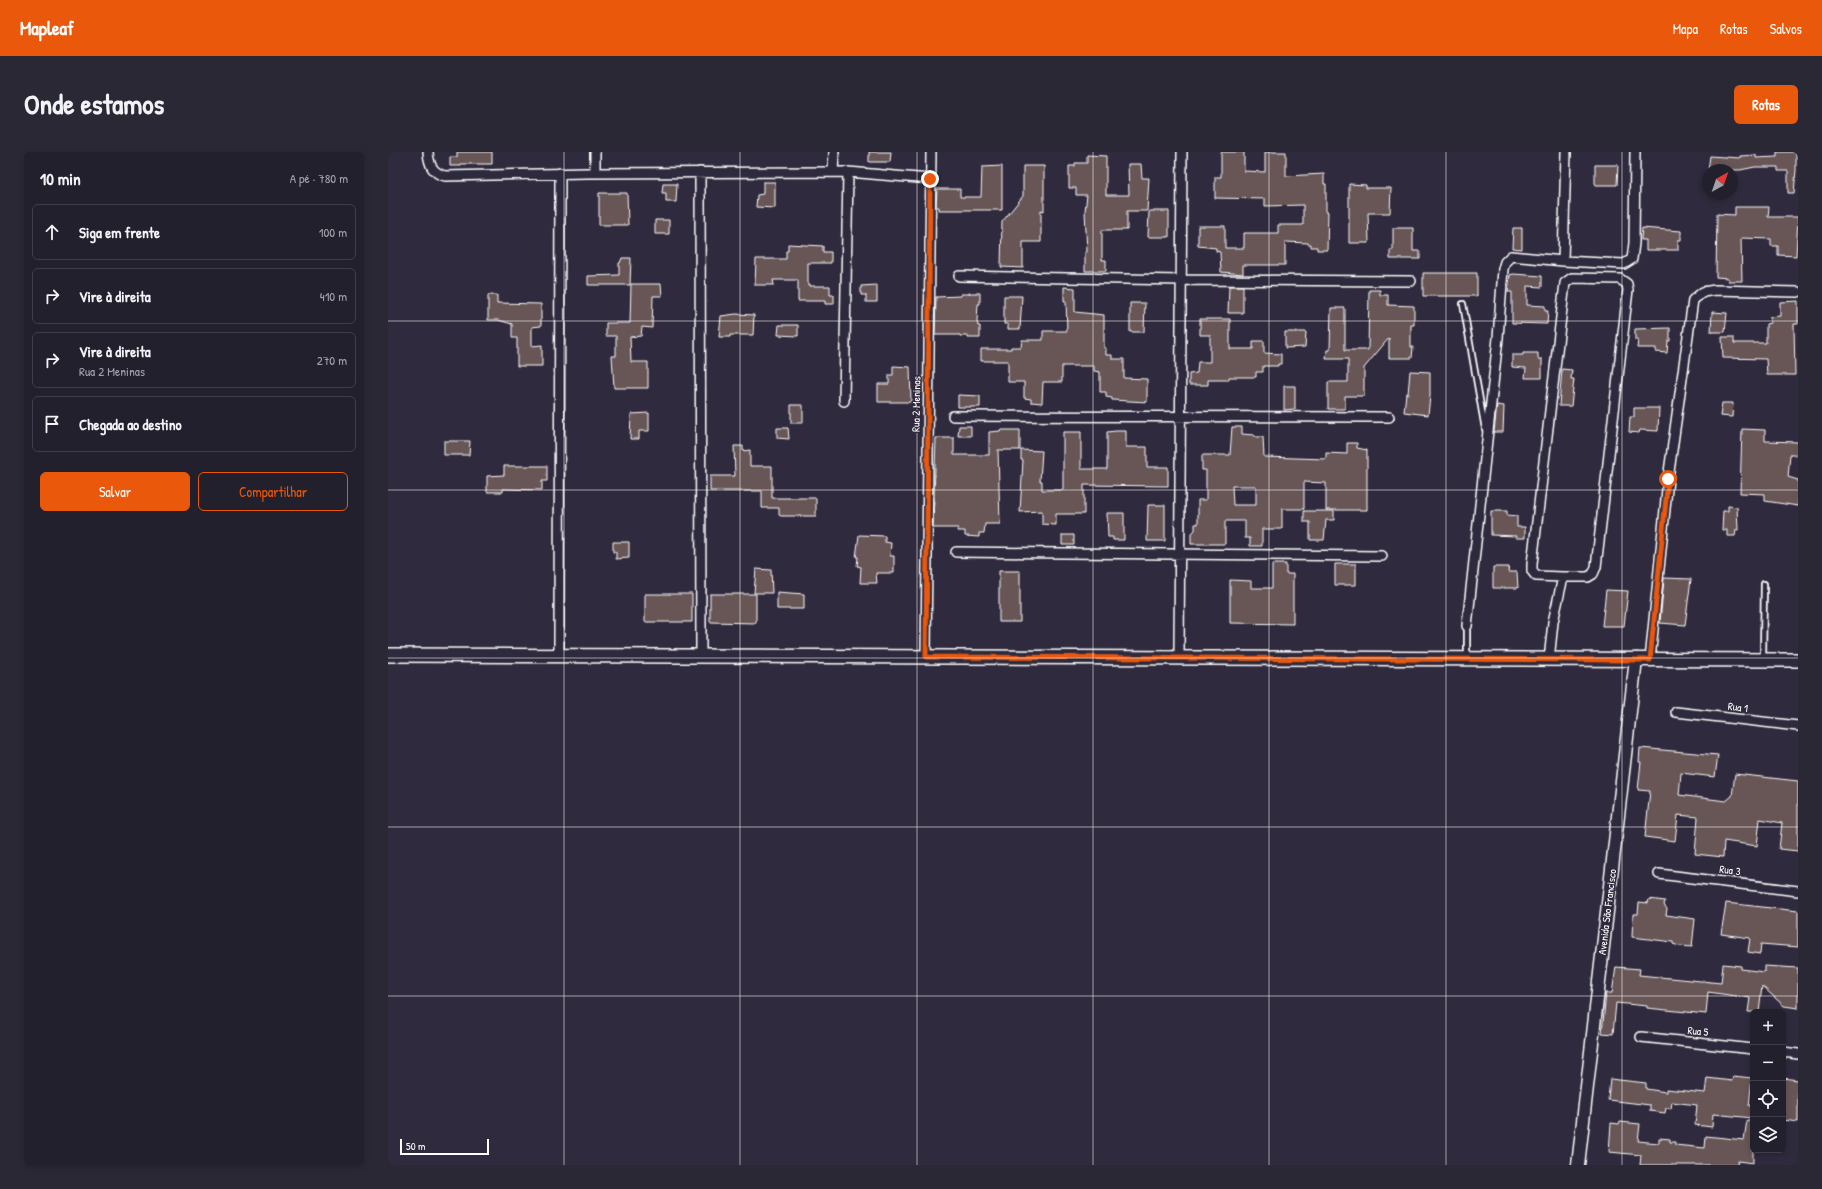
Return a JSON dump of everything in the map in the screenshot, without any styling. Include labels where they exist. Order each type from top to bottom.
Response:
[{"type":"main road","points":[[388,655],[1798,660]]},
{"type":"street","points":[[428,152],[433,170],[439,175],[445,176],[560,173],[848,172],[930,179]]},
{"type":"street","points":[[595,152],[596,173]]},
{"type":"street","points":[[834,152],[834,172]]},
{"type":"street","name":"Rua 2 Meninas","points":[[926,657],[930,152]]},
{"type":"street","points":[[1179,657],[1182,152]]},
{"type":"street","points":[[1563,261],[1566,152]]},
{"type":"street","points":[[1467,626],[1505,262],[1512,256],[1563,261],[1624,264],[1632,259],[1634,243],[1635,152]]},
{"type":"street","points":[[700,172],[701,656]]},
{"type":"street","points":[[844,401],[848,172]]},
{"type":"street","points":[[559,655],[560,173]]},
{"type":"street","points":[[959,276],[1181,280],[1411,281]]},
{"type":"street","points":[[1572,278],[1620,279],[1627,284],[1628,290],[1596,567],[1593,574],[1588,577],[1563,577],[1536,576],[1532,571],[1532,564],[1565,283],[1572,278]]},
{"type":"street","points":[[1650,660],[1668,479],[1693,300],[1703,292],[1715,290],[1798,292]]},
{"type":"street","points":[[953,416],[1389,417]]},
{"type":"street","points":[[956,552],[1382,556]]},
{"type":"street","points":[[1548,660],[1553,622],[1563,577]]},
{"type":"street","name":"Avenida São Francisco","points":[[1578,1165],[1636,660]]},
{"type":"street","name":"Rua 1","points":[[1676,712],[1798,726]]},
{"type":"street","name":"Rua 3","points":[[1659,874],[1798,890]]},
{"type":"street","name":"Rua 5","points":[[1641,1037],[1750,1049]]},
{"type":"street","points":[[1786,1052],[1798,1054]]},
{"type":"lane","points":[[1463,304],[1487,437]]},
{"type":"lane","points":[[1763,660],[1764,584]]},
{"type":"lane","points":[[1466,659],[1467,626]]},
{"type":"building","points":[[457,152],[492,152],[492,164],[461,164],[461,166],[450,166],[450,157],[457,157]]},
{"type":"building","points":[[869,152],[891,152],[890,162],[869,162]]},
{"type":"building","points":[[1221,152],[1244,152],[1244,171],[1265,172],[1265,152],[1286,152],[1286,176],[1324,174],[1324,184],[1326,184],[1326,212],[1328,212],[1327,250],[1317,250],[1317,247],[1311,247],[1311,244],[1308,243],[1285,242],[1285,265],[1243,265],[1243,274],[1221,272],[1220,252],[1216,251],[1216,248],[1198,246],[1198,226],[1225,226],[1225,248],[1244,248],[1244,233],[1278,233],[1278,225],[1303,225],[1303,205],[1265,206],[1265,199],[1215,198],[1215,177],[1221,177]]},
{"type":"building","points":[[1777,152],[1796,152],[1794,193],[1788,193],[1788,171],[1778,171],[1778,167],[1755,167],[1738,170],[1738,164],[1709,164],[1710,156],[1740,158],[1740,156],[1756,155],[1756,158],[1777,157]]},
{"type":"building","points":[[1087,155],[1106,156],[1106,195],[1129,195],[1128,164],[1141,164],[1142,178],[1149,178],[1147,211],[1127,211],[1127,230],[1102,230],[1102,260],[1106,260],[1106,271],[1085,271],[1085,252],[1087,252],[1085,211],[1087,195],[1076,195],[1076,188],[1069,188],[1069,166],[1075,166],[1075,163],[1087,163]]},
{"type":"building","points":[[1595,165],[1618,165],[1617,185],[1596,185]]},
{"type":"building","points":[[1002,166],[1002,210],[939,210],[939,207],[936,207],[937,189],[960,189],[960,197],[981,197],[982,167]]},
{"type":"building","points":[[1023,166],[1044,166],[1044,211],[1041,210],[1041,242],[1023,242],[1023,268],[1001,267],[1002,222],[1023,196]]},
{"type":"building","points":[[763,182],[775,182],[775,208],[756,207],[757,195],[763,194]]},
{"type":"building","points":[[663,184],[677,184],[676,202],[666,202],[666,193],[662,193]]},
{"type":"building","points":[[1349,184],[1366,185],[1366,188],[1391,188],[1390,213],[1368,213],[1369,243],[1349,243]]},
{"type":"building","points":[[599,193],[627,193],[628,225],[599,225]]},
{"type":"building","points":[[1735,207],[1769,207],[1768,217],[1798,217],[1796,256],[1778,255],[1778,246],[1771,246],[1771,239],[1741,238],[1742,281],[1728,281],[1728,278],[1716,277],[1717,214],[1735,215]]},
{"type":"building","points":[[1149,211],[1169,211],[1169,237],[1148,237]]},
{"type":"building","points":[[655,220],[669,220],[669,234],[655,234]]},
{"type":"building","points":[[1393,228],[1413,228],[1413,251],[1420,251],[1420,259],[1390,259],[1390,250],[1393,250]]},
{"type":"building","points":[[1513,228],[1522,228],[1522,249],[1512,248]]},
{"type":"building","points":[[1642,228],[1681,231],[1681,240],[1678,240],[1678,250],[1646,250],[1646,240],[1641,240]]},
{"type":"building","points":[[788,244],[823,246],[823,252],[831,252],[831,263],[808,263],[808,284],[810,284],[810,286],[830,286],[830,295],[834,295],[834,304],[825,304],[825,301],[798,301],[798,280],[773,280],[774,285],[755,285],[756,259],[786,259]]},
{"type":"building","points":[[622,258],[631,258],[630,285],[588,285],[588,276],[619,275],[619,263]]},
{"type":"building","points":[[1423,273],[1477,273],[1477,296],[1423,296]]},
{"type":"building","points":[[1510,275],[1542,276],[1542,287],[1527,286],[1527,305],[1545,306],[1545,311],[1548,311],[1547,324],[1512,323],[1512,292],[1508,292]]},
{"type":"building","points":[[631,284],[661,284],[662,296],[653,296],[652,328],[642,327],[641,336],[630,337],[631,362],[648,362],[648,388],[614,388],[612,356],[616,356],[616,336],[606,336],[606,323],[630,323]]},
{"type":"building","points":[[877,285],[877,302],[866,302],[866,295],[861,295],[861,286]]},
{"type":"building","points":[[1229,286],[1243,286],[1243,313],[1228,313]]},
{"type":"building","points":[[1064,287],[1075,288],[1075,312],[1104,315],[1104,348],[1106,348],[1106,355],[1112,355],[1112,359],[1124,359],[1124,378],[1147,379],[1147,402],[1112,400],[1112,398],[1106,397],[1106,392],[1100,392],[1100,372],[1094,371],[1094,366],[1062,366],[1062,382],[1043,382],[1042,403],[1031,402],[1031,399],[1024,398],[1024,382],[1008,382],[1008,361],[981,361],[981,349],[1011,349],[1011,347],[1021,347],[1022,340],[1043,340],[1043,331],[1067,331]]},
{"type":"building","points":[[1369,290],[1380,290],[1380,295],[1388,295],[1388,305],[1414,306],[1414,325],[1411,325],[1411,347],[1413,347],[1412,358],[1389,358],[1389,338],[1364,368],[1364,396],[1345,396],[1345,409],[1328,409],[1328,382],[1348,382],[1348,359],[1326,359],[1327,350],[1330,350],[1331,308],[1345,308],[1345,350],[1368,350]]},
{"type":"building","points":[[980,293],[977,321],[978,326],[980,326],[980,338],[968,338],[968,336],[960,335],[935,335],[936,297],[961,296],[961,294]]},
{"type":"building","points":[[488,295],[497,295],[497,303],[541,304],[541,326],[532,327],[532,346],[542,345],[542,366],[517,366],[517,338],[512,338],[512,324],[498,320],[488,320]]},
{"type":"building","points":[[1004,296],[1022,296],[1020,329],[1008,329],[1008,324],[1004,324]]},
{"type":"building","points":[[1798,301],[1798,324],[1794,324],[1795,375],[1767,375],[1766,359],[1723,358],[1722,337],[1734,337],[1734,343],[1766,343],[1766,324],[1770,323],[1770,317],[1780,316],[1780,302]]},
{"type":"building","points":[[1130,303],[1145,303],[1144,332],[1130,332]]},
{"type":"building","points":[[1712,312],[1727,313],[1725,332],[1711,332]]},
{"type":"building","points":[[736,314],[754,315],[753,335],[730,335],[730,337],[719,337],[721,316]]},
{"type":"building","points":[[1200,319],[1230,319],[1230,349],[1253,349],[1253,341],[1264,341],[1264,353],[1281,354],[1281,364],[1278,364],[1278,366],[1263,366],[1263,372],[1256,372],[1256,377],[1229,377],[1229,380],[1208,380],[1208,385],[1189,385],[1189,374],[1197,373],[1198,362],[1210,362],[1210,335],[1200,335]]},
{"type":"building","points":[[779,325],[798,325],[798,336],[778,335]]},
{"type":"building","points":[[1670,328],[1670,341],[1668,341],[1667,353],[1656,352],[1656,348],[1637,348],[1638,340],[1635,340],[1635,329]]},
{"type":"building","points":[[1285,332],[1306,332],[1305,347],[1285,348]]},
{"type":"building","points":[[1523,353],[1538,353],[1538,359],[1542,359],[1542,378],[1525,378],[1526,368],[1512,367],[1512,355],[1523,355]]},
{"type":"building","points":[[893,366],[910,367],[911,402],[878,402],[878,384],[889,384],[889,375],[893,375]]},
{"type":"building","points":[[1562,369],[1572,370],[1571,379],[1574,379],[1571,406],[1559,406]]},
{"type":"building","points":[[1410,371],[1430,372],[1428,415],[1404,412],[1406,393],[1408,394]]},
{"type":"building","points":[[1284,386],[1295,386],[1295,409],[1284,410]]},
{"type":"building","points":[[958,395],[980,396],[980,407],[958,407]]},
{"type":"building","points":[[1722,403],[1733,403],[1732,417],[1720,416]]},
{"type":"building","points":[[791,405],[803,405],[803,423],[791,423]]},
{"type":"building","points":[[1497,405],[1504,406],[1503,432],[1494,432]]},
{"type":"building","points":[[1634,408],[1659,408],[1658,431],[1640,430],[1639,433],[1629,432],[1630,417],[1634,417]]},
{"type":"building","points":[[649,413],[649,431],[639,431],[639,439],[630,439],[631,414]]},
{"type":"building","points":[[959,426],[971,426],[971,436],[958,436]]},
{"type":"building","points":[[1232,427],[1242,427],[1242,434],[1263,437],[1264,457],[1326,459],[1326,453],[1347,454],[1347,443],[1357,443],[1357,448],[1367,450],[1367,510],[1326,510],[1326,483],[1304,482],[1304,509],[1282,509],[1282,529],[1262,529],[1262,546],[1250,546],[1250,538],[1245,538],[1245,521],[1225,521],[1225,544],[1191,544],[1191,534],[1195,530],[1195,524],[1198,524],[1198,500],[1206,500],[1206,470],[1202,470],[1202,455],[1230,455]],"holes":[[[1232,486],[1256,486],[1256,505],[1233,505]]]},
{"type":"building","points":[[777,428],[788,428],[789,439],[777,438]]},
{"type":"building","points":[[1742,429],[1765,430],[1765,441],[1798,442],[1798,455],[1790,455],[1788,477],[1798,480],[1798,506],[1765,501],[1765,494],[1740,493]]},
{"type":"building","points":[[1000,430],[1020,430],[1020,450],[998,450],[1000,524],[985,524],[984,533],[979,533],[979,537],[965,536],[965,531],[958,531],[958,528],[933,528],[936,438],[954,438],[954,455],[989,455],[989,432]]},
{"type":"building","points":[[1126,431],[1126,447],[1147,447],[1147,467],[1168,467],[1168,486],[1084,485],[1084,514],[1056,514],[1056,525],[1042,524],[1042,511],[1020,512],[1023,460],[1021,460],[1021,450],[1042,451],[1040,481],[1042,481],[1042,490],[1063,490],[1063,432],[1081,432],[1081,469],[1107,469],[1107,432]]},
{"type":"building","points":[[444,441],[470,441],[469,455],[444,455]]},
{"type":"building","points":[[734,446],[743,446],[743,451],[750,450],[750,466],[772,466],[772,498],[816,498],[816,516],[781,516],[779,515],[779,508],[762,508],[762,491],[710,491],[710,476],[735,476]]},
{"type":"building","points":[[504,466],[547,466],[547,481],[542,481],[542,490],[503,489],[503,492],[487,492],[487,476],[504,475]]},
{"type":"building","points":[[1148,505],[1165,505],[1165,541],[1147,541]]},
{"type":"building","points":[[1728,506],[1737,507],[1738,530],[1736,530],[1735,536],[1727,536],[1727,530],[1722,530],[1723,511],[1728,511]]},
{"type":"building","points":[[1304,511],[1334,511],[1334,520],[1326,520],[1324,540],[1310,540],[1310,522],[1304,522]]},
{"type":"building","points":[[1491,511],[1507,511],[1507,515],[1517,516],[1517,527],[1525,527],[1525,538],[1516,538],[1516,536],[1491,535]]},
{"type":"building","points":[[1107,513],[1124,513],[1124,540],[1113,540],[1113,537],[1108,537]]},
{"type":"building","points":[[859,535],[885,536],[885,542],[891,543],[890,556],[894,556],[894,573],[876,573],[877,583],[860,583],[861,567],[857,566],[858,557],[856,557]]},
{"type":"building","points":[[1062,535],[1074,535],[1074,545],[1062,545]]},
{"type":"building","points":[[613,542],[629,542],[629,558],[616,559],[616,552],[613,552]]},
{"type":"building","points":[[1272,564],[1286,564],[1286,574],[1293,574],[1293,624],[1230,623],[1230,580],[1251,581],[1251,588],[1272,588]]},
{"type":"building","points":[[1335,564],[1356,564],[1356,585],[1335,585]]},
{"type":"building","points":[[1493,567],[1509,567],[1508,572],[1517,572],[1518,588],[1493,588]]},
{"type":"building","points":[[756,569],[771,570],[772,593],[754,593]]},
{"type":"building","points":[[999,571],[1020,571],[1020,622],[999,622]]},
{"type":"building","points":[[1664,578],[1691,579],[1685,625],[1660,623]]},
{"type":"building","points":[[1606,590],[1628,591],[1624,626],[1602,626]]},
{"type":"building","points":[[777,592],[804,594],[804,609],[777,609]]},
{"type":"building","points":[[645,594],[692,594],[692,622],[645,622]]},
{"type":"building","points":[[710,594],[756,594],[756,623],[710,622]]},
{"type":"building","points":[[1640,748],[1718,755],[1715,777],[1681,773],[1679,795],[1726,801],[1732,796],[1735,774],[1798,781],[1798,851],[1779,849],[1782,823],[1760,819],[1757,846],[1724,841],[1723,857],[1695,854],[1698,817],[1678,815],[1675,841],[1645,837],[1650,791],[1638,790],[1641,762],[1639,762]]},
{"type":"building","points":[[1649,899],[1665,901],[1664,905],[1667,909],[1666,915],[1695,919],[1692,947],[1679,946],[1673,944],[1673,942],[1632,937],[1633,914],[1638,914],[1639,902],[1648,903]]},
{"type":"building","points":[[1726,903],[1798,911],[1798,947],[1761,944],[1760,954],[1748,952],[1750,938],[1721,934]]},
{"type":"building","points":[[1723,964],[1741,966],[1741,969],[1764,972],[1764,966],[1798,968],[1798,1008],[1784,1006],[1762,986],[1759,1009],[1750,1009],[1750,1012],[1748,1012],[1750,998],[1708,992],[1706,1014],[1647,1008],[1647,1006],[1616,1003],[1613,1034],[1602,1033],[1606,993],[1612,993],[1616,967],[1640,969],[1639,975],[1721,983]]},
{"type":"building","points":[[1733,1076],[1750,1078],[1750,1118],[1713,1114],[1712,1127],[1695,1125],[1697,1105],[1672,1102],[1671,1109],[1666,1108],[1665,1113],[1650,1111],[1650,1105],[1608,1100],[1610,1079],[1646,1083],[1646,1089],[1666,1092],[1666,1089],[1705,1093],[1707,1078],[1732,1081]]},
{"type":"building","points":[[1786,1078],[1798,1080],[1798,1122],[1786,1120]]},
{"type":"building","points":[[1747,1120],[1750,1120],[1750,1153],[1753,1153],[1753,1163],[1738,1161],[1737,1165],[1640,1165],[1641,1155],[1609,1152],[1611,1123],[1619,1124],[1620,1122],[1640,1124],[1638,1141],[1659,1143],[1659,1138],[1670,1139],[1670,1142],[1675,1142],[1675,1145],[1705,1148],[1706,1136],[1744,1140]]},
{"type":"route","points":[[930,179],[926,657],[1650,660],[1668,479]]}]
